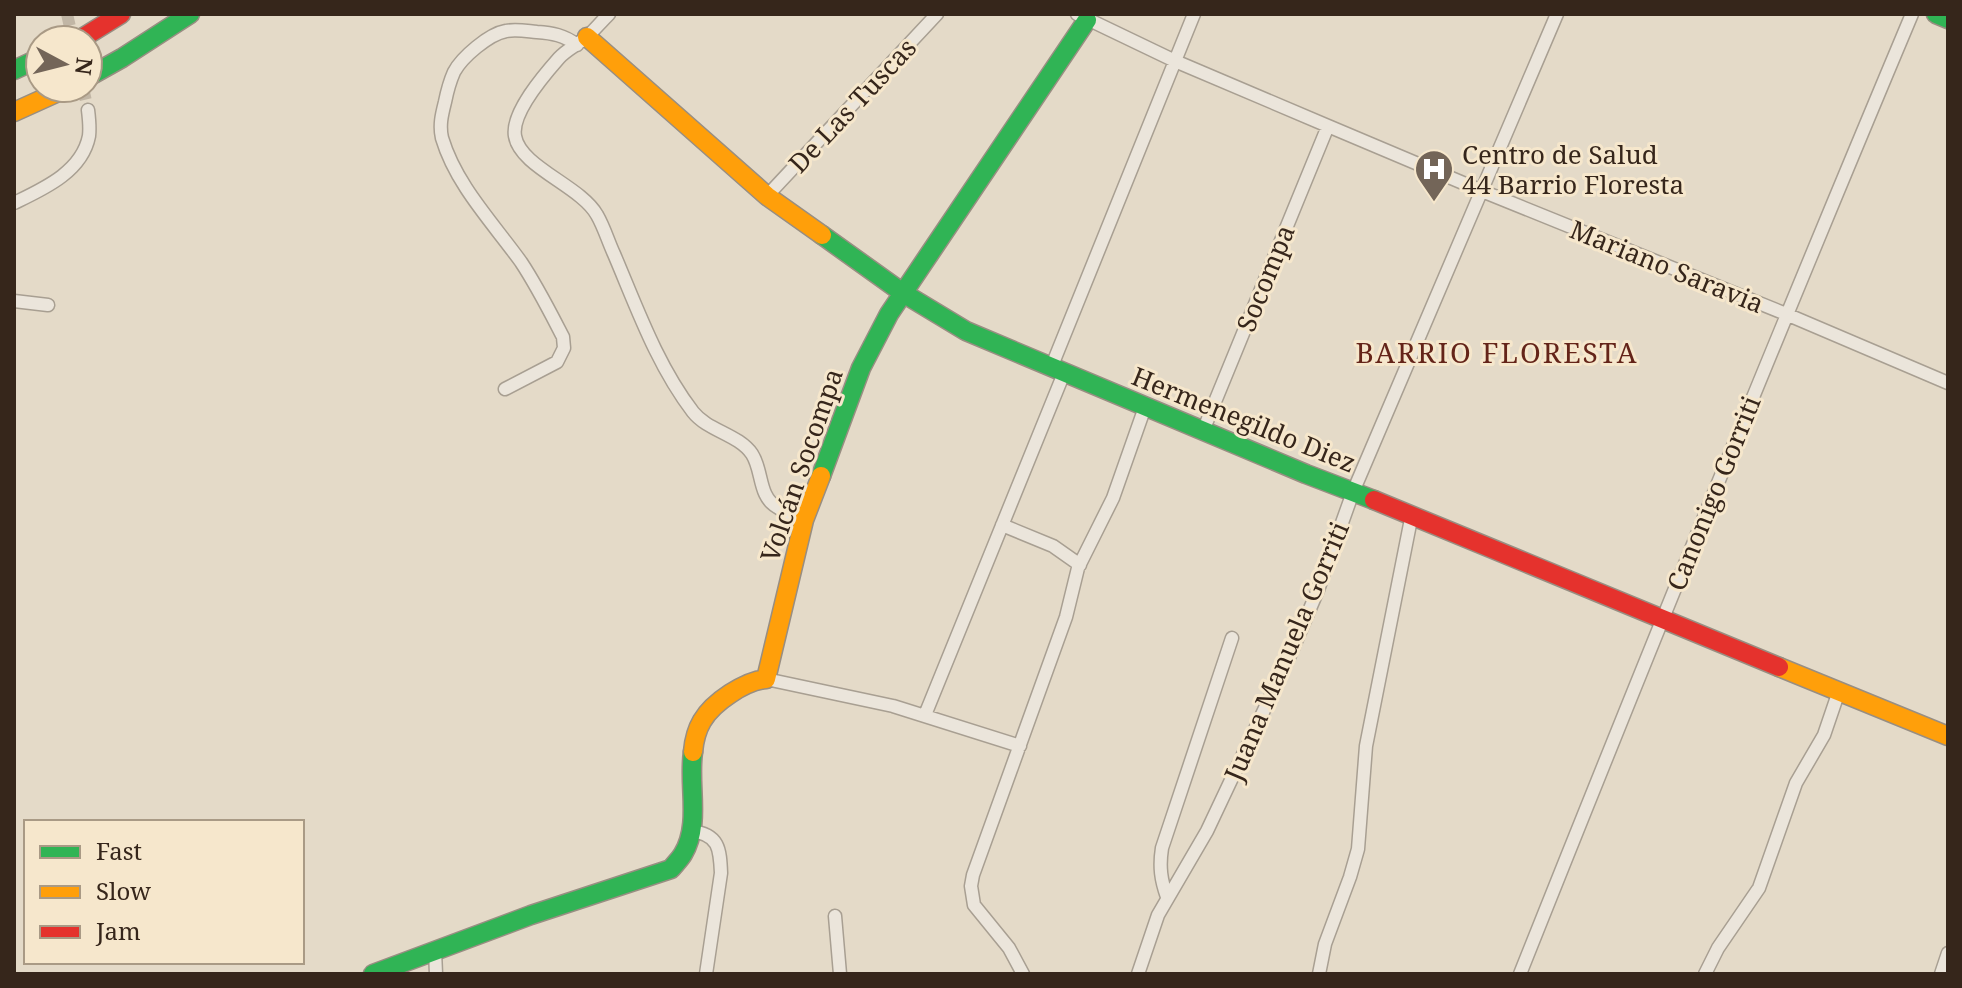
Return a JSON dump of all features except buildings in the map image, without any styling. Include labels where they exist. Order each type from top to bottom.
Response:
[{"type":"street","points":[[104,68],[190,14]]},
{"type":"street","points":[[609,14],[582,41],[560,57],[527,99],[516,122],[515,137],[528,158],[576,192],[596,213],[654,348],[695,414],[752,454],[759,468],[765,497],[777,507],[804,520]]},
{"type":"street","name":"De Las Tuscas","points":[[767,196],[937,14]]},
{"type":"street","points":[[925,715],[1002,525],[1057,371],[1194,14]]},
{"type":"street","name":"Juana Manuela Gorriti","points":[[1138,974],[1153,925],[1207,831],[1291,653],[1318,590],[1353,492],[1557,14]]},
{"type":"street","name":"Canonigo Gorriti","points":[[1520,974],[1661,619],[1912,14]]},
{"type":"street","points":[[1936,14],[1948,19]]},
{"type":"street","name":"Mariano Saravia","points":[[1082,17],[1175,61],[1328,126],[1948,383]]},
{"type":"street","name":"Volcán Socompa","points":[[766,679],[804,520],[861,368],[882,325],[1082,17]]},
{"type":"street","points":[[505,389],[557,362],[564,348],[563,337],[530,276],[475,202],[449,155],[440,122],[455,71],[469,54],[501,31],[513,29],[554,33],[582,41]]},
{"type":"street","name":"Hermenegildo Diez","points":[[582,41],[767,196],[903,293],[966,331],[1948,736]]},
{"type":"street","points":[[14,203],[67,174],[76,163],[89,135],[88,110]]},
{"type":"street","name":"Socompa","points":[[1203,431],[1328,126]]},
{"type":"street","points":[[14,301],[48,305]]},
{"type":"street","points":[[1023,974],[1009,948],[974,905],[973,875],[1066,617],[1080,565],[1113,498],[1145,407]]},
{"type":"street","points":[[1319,974],[1325,944],[1358,849],[1366,746],[1412,514]]},
{"type":"street","points":[[1002,525],[1053,546],[1080,565]]},
{"type":"street","points":[[1167,897],[1161,875],[1162,848],[1232,638]]},
{"type":"street","points":[[373,974],[531,915],[671,869],[684,856],[691,831],[692,754],[696,733],[712,709],[755,679],[893,706],[1020,746]]},
{"type":"street","points":[[1705,974],[1718,948],[1759,888],[1796,783],[1824,735],[1839,691]]},
{"type":"street","points":[[691,831],[712,837],[721,859],[706,974]]},
{"type":"street","points":[[835,916],[840,974]]},
{"type":"street","points":[[435,951],[436,974]]},
{"type":"street","points":[[1941,974],[1948,953]]},
{"type":"tunnel","points":[[67,14],[69,24]]},
{"type":"tunnel","points":[[87,104],[88,110]]},
{"type":"traffic: fast","points":[[104,68],[190,14]]},
{"type":"traffic: fast","points":[[1936,14],[1948,19]]},
{"type":"traffic: fast","points":[[821,476],[861,368],[889,314],[1087,20]]},
{"type":"traffic: fast","points":[[14,70],[24,65]]},
{"type":"traffic: fast","points":[[822,235],[903,293],[966,331],[1374,500]]},
{"type":"traffic: fast","points":[[373,974],[531,915],[671,869],[683,854],[691,830],[693,752]]},
{"type":"traffic: slow","points":[[587,37],[767,196],[822,235]]},
{"type":"traffic: slow","points":[[14,112],[32,104]]},
{"type":"traffic: slow","points":[[693,752],[698,729],[707,714],[739,688],[766,679],[804,520],[821,476]]},
{"type":"traffic: slow","points":[[1779,667],[1948,736]]},
{"type":"traffic: jam","points":[[104,25],[121,14]]},
{"type":"traffic: jam","points":[[1374,500],[1779,667]]},
{"type":"place","name":"Centro de Salud 44 Barrio Floresta","points":[[1434,203]]},
{"type":"district","name":"BARRIO FLORESTA","points":[[1497,352]]}]
